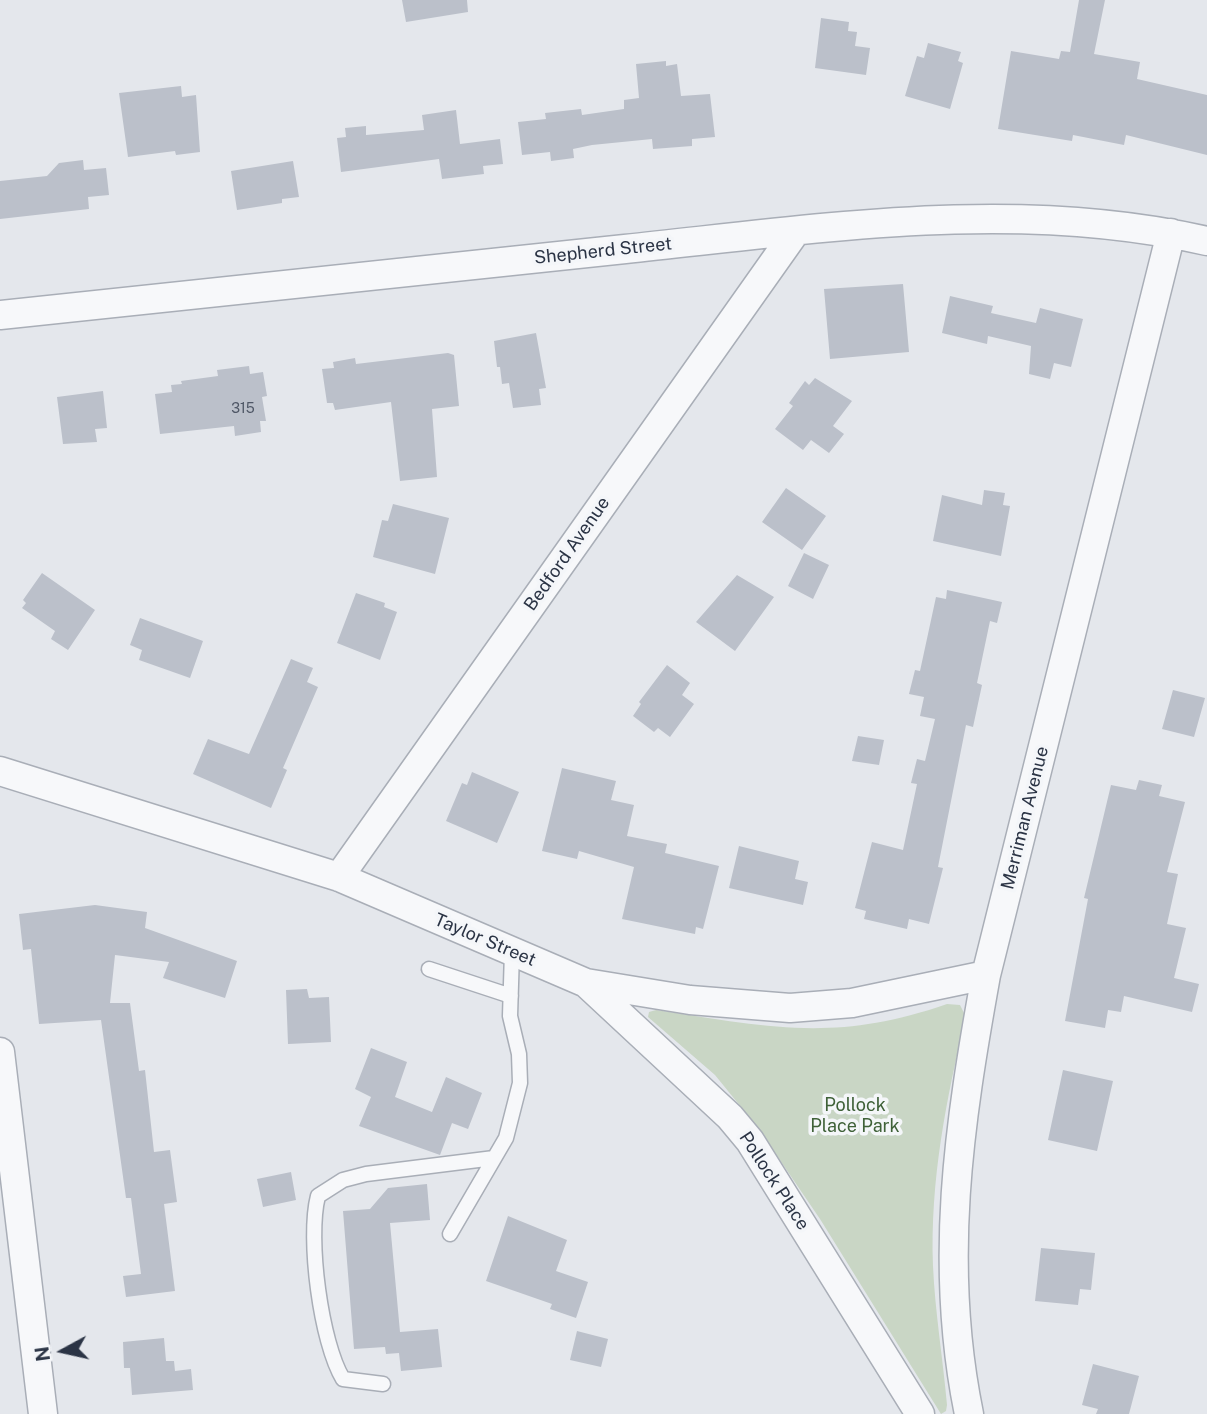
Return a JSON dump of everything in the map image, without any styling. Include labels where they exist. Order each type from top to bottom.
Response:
[{"type":"street","name":"Shepherd Street","points":[[0,315],[796,231],[959,219],[1081,222],[1171,233],[1207,241]]},
{"type":"street","name":"Bedford Avenue","points":[[339,877],[796,231]]},
{"type":"street","name":"Merriman Avenue","points":[[969,1414],[955,1298],[954,1185],[966,1086],[986,975],[1171,233]]},
{"type":"street","name":"Taylor Street","points":[[0,771],[339,877],[586,983],[690,1000],[790,1008],[852,1003],[986,975]]},
{"type":"street","name":"Pollock Place","points":[[586,983],[690,1078],[750,1141],[920,1414]]},
{"type":"street","points":[[0,1052],[8,1172],[43,1414]]},
{"type":"lane","points":[[450,1234],[506,1138],[520,1083],[519,1054],[510,1016],[512,952]]},
{"type":"lane","points":[[429,969],[511,996]]},
{"type":"lane","points":[[383,1384],[343,1379],[335,1365],[317,1281],[312,1219],[318,1196],[343,1180],[366,1174],[494,1158]]},
{"type":"green space","name":"Pollock Place Park","points":[[947,1004],[960,1005],[966,1017],[946,1109],[934,1203],[934,1283],[947,1405],[946,1411],[941,1414],[820,1219],[758,1128],[715,1075],[648,1017],[649,1012],[656,1010],[768,1026],[836,1028],[907,1016]]},
{"type":"building","points":[[402,0],[467,0],[468,12],[406,22]]},
{"type":"building","points":[[1079,0],[1105,0],[1094,54],[1140,62],[1137,79],[1207,95],[1207,155],[1126,135],[1124,145],[1073,135],[1072,141],[998,129],[1011,51],[1059,59],[1061,51],[1070,52]]},
{"type":"building","points":[[821,18],[849,22],[848,31],[857,32],[855,46],[870,48],[866,75],[815,68]]},
{"type":"building","points":[[928,43],[961,52],[958,61],[963,63],[950,109],[905,96],[917,56],[924,58]]},
{"type":"building","points":[[666,61],[666,66],[677,64],[681,96],[710,94],[715,137],[692,139],[692,146],[653,149],[652,139],[592,145],[573,149],[574,158],[551,161],[550,152],[522,155],[518,122],[546,119],[545,113],[581,109],[582,115],[624,109],[624,100],[639,98],[636,64]]},
{"type":"building","points":[[181,86],[182,97],[196,95],[200,152],[176,155],[175,151],[128,157],[119,93]]},
{"type":"building","points":[[456,110],[460,144],[500,139],[503,164],[483,166],[484,174],[442,179],[439,159],[341,172],[337,138],[346,137],[345,128],[366,126],[366,135],[424,130],[422,115]]},
{"type":"building","points":[[83,160],[84,170],[106,168],[109,195],[88,197],[89,209],[0,219],[0,181],[47,176],[59,163]]},
{"type":"building","points":[[293,161],[299,197],[282,199],[282,203],[237,210],[231,171]]},
{"type":"building","points":[[903,284],[909,352],[830,359],[824,289]]},
{"type":"building","points":[[950,296],[993,306],[991,313],[1036,323],[1040,308],[1083,319],[1071,367],[1054,363],[1050,379],[1029,374],[1031,346],[988,336],[987,344],[942,333]]},
{"type":"building","points":[[536,333],[546,388],[539,389],[541,405],[513,408],[509,383],[502,384],[500,367],[497,367],[494,341]]},
{"type":"building","points":[[448,353],[454,355],[459,406],[432,409],[437,477],[400,481],[391,402],[335,410],[333,403],[327,403],[322,369],[334,368],[333,362],[355,358],[356,364]]},
{"type":"building","points":[[249,366],[250,374],[263,372],[267,396],[262,397],[266,421],[260,421],[261,432],[235,436],[234,426],[160,434],[155,394],[172,392],[171,385],[182,384],[181,381],[218,376],[217,370]]},
{"type":"building","points":[[815,378],[852,401],[833,426],[844,434],[829,453],[811,440],[803,450],[775,429],[793,406],[789,403],[805,381],[809,385]]},
{"type":"building","points":[[103,391],[107,428],[95,429],[97,442],[63,444],[57,397]]},
{"type":"building","points":[[786,488],[826,516],[802,550],[762,522]]},
{"type":"building","points":[[984,490],[1005,493],[1003,505],[1010,506],[1001,556],[933,541],[942,495],[982,505]]},
{"type":"building","points":[[393,504],[449,518],[435,574],[373,557],[382,520],[388,521]]},
{"type":"building","points":[[804,553],[829,565],[813,599],[788,586]]},
{"type":"building","points":[[42,573],[95,610],[68,650],[51,639],[55,631],[22,608],[26,603],[23,600]]},
{"type":"building","points":[[737,575],[774,597],[735,651],[696,622]]},
{"type":"building","points":[[947,590],[1002,602],[997,623],[990,621],[977,683],[982,685],[973,727],[966,725],[938,867],[943,868],[929,924],[909,919],[907,929],[864,919],[866,911],[855,908],[872,842],[903,850],[917,784],[911,783],[917,759],[925,761],[935,719],[920,716],[924,697],[909,694],[915,670],[920,671],[936,597],[946,599]]},
{"type":"building","points":[[356,593],[385,603],[384,607],[397,612],[380,660],[337,643]]},
{"type":"building","points":[[140,618],[203,641],[190,678],[139,660],[142,650],[130,645]]},
{"type":"building","points":[[291,659],[313,668],[307,682],[318,687],[283,768],[287,770],[271,808],[193,774],[208,739],[249,754]]},
{"type":"building","points":[[667,665],[690,683],[682,695],[694,704],[670,737],[658,728],[654,732],[633,716],[641,704],[639,702]]},
{"type":"building","points":[[1173,690],[1205,698],[1194,737],[1162,729]]},
{"type":"building","points":[[858,736],[884,740],[879,765],[852,761]]},
{"type":"building","points":[[562,768],[616,781],[611,800],[634,805],[627,836],[667,844],[665,853],[719,866],[703,929],[696,927],[695,934],[622,919],[634,867],[579,851],[577,859],[542,851]]},
{"type":"building","points":[[472,772],[519,792],[497,843],[446,821],[462,783],[467,785]]},
{"type":"building","points":[[1139,780],[1162,785],[1159,796],[1185,802],[1167,872],[1178,874],[1167,924],[1186,928],[1174,978],[1199,984],[1192,1012],[1124,996],[1121,1012],[1108,1010],[1105,1028],[1065,1021],[1088,899],[1084,898],[1111,785],[1136,790]]},
{"type":"building","points":[[739,846],[799,861],[795,879],[808,882],[803,905],[729,888]]},
{"type":"building","points":[[95,905],[147,912],[145,928],[237,961],[225,998],[163,978],[169,962],[115,955],[110,1003],[130,1003],[139,1071],[145,1070],[154,1152],[170,1150],[177,1202],[164,1204],[175,1291],[126,1297],[123,1276],[141,1274],[131,1198],[126,1198],[101,1020],[39,1024],[31,949],[23,950],[19,914]]},
{"type":"building","points":[[307,989],[309,998],[329,997],[331,1042],[288,1044],[286,990]]},
{"type":"building","points":[[371,1048],[407,1062],[395,1097],[432,1112],[446,1077],[482,1093],[468,1129],[452,1123],[440,1155],[359,1126],[371,1097],[355,1089]]},
{"type":"building","points":[[1063,1070],[1113,1081],[1097,1151],[1048,1140]]},
{"type":"building","points":[[291,1172],[296,1200],[263,1207],[257,1179]]},
{"type":"building","points":[[427,1184],[430,1220],[390,1223],[400,1332],[438,1329],[442,1367],[401,1371],[399,1353],[386,1354],[385,1347],[354,1349],[343,1211],[370,1209],[388,1188]]},
{"type":"building","points":[[508,1216],[567,1240],[556,1271],[588,1282],[576,1318],[550,1309],[552,1304],[486,1281]]},
{"type":"building","points":[[1041,1248],[1095,1253],[1091,1290],[1080,1289],[1078,1305],[1035,1301]]},
{"type":"building","points":[[577,1331],[608,1339],[601,1367],[570,1360]]},
{"type":"building","points":[[164,1338],[166,1361],[174,1361],[175,1371],[191,1369],[193,1390],[132,1395],[130,1368],[124,1368],[123,1342]]},
{"type":"building","points":[[1093,1364],[1139,1376],[1129,1414],[1096,1414],[1098,1409],[1082,1405]]}]
